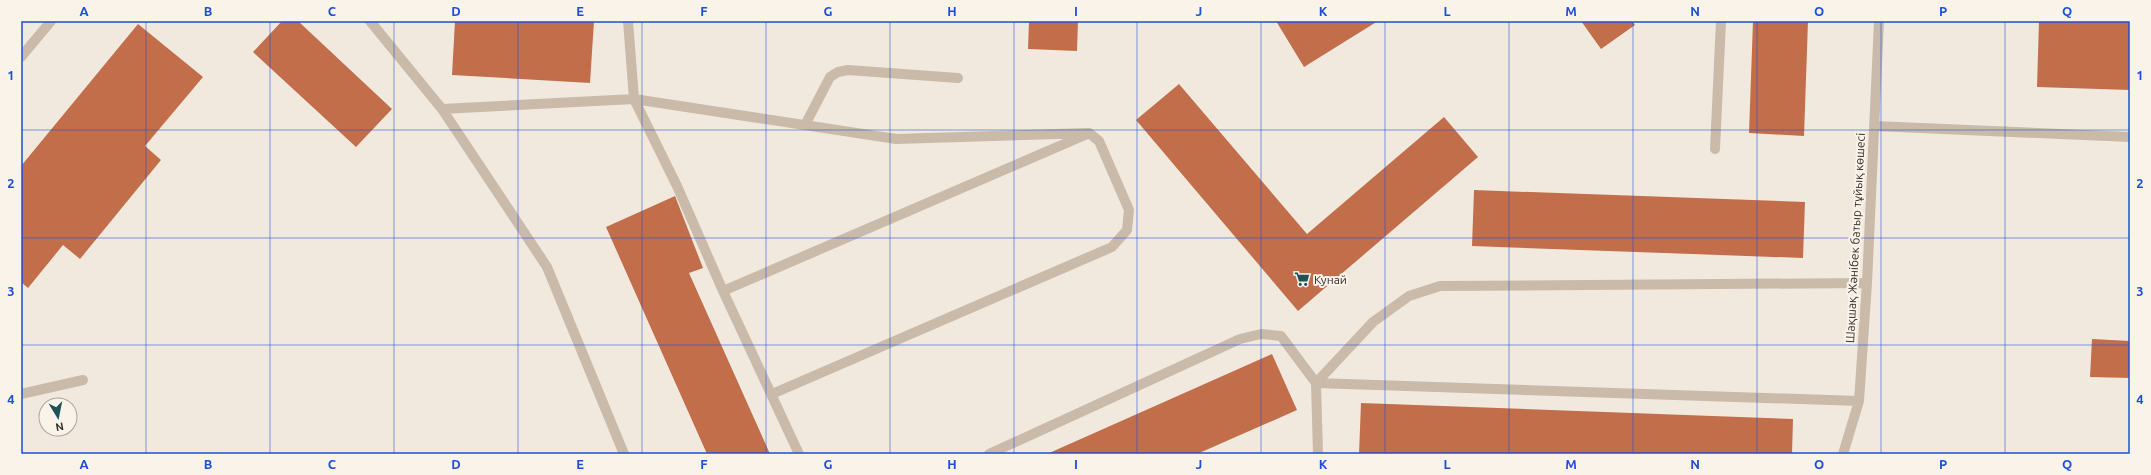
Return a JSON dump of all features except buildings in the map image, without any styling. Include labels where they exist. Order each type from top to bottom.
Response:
[{"type":"lane","points":[[21,57],[51,21]]},
{"type":"lane","points":[[370,21],[442,109],[547,267],[624,454]]},
{"type":"lane","points":[[628,21],[634,99],[677,186],[723,291],[799,454]]},
{"type":"lane","points":[[1716,149],[1721,21]]},
{"type":"lane","name":"Шақшақ Жәнібек батыр тұйық көшесі","points":[[1843,454],[1859,400],[1867,283],[1879,21]]},
{"type":"lane","points":[[804,125],[830,77],[838,72],[848,70],[958,78]]},
{"type":"lane","points":[[442,109],[634,99],[896,139],[1089,133],[1099,141],[1129,210],[1127,230],[1112,247],[772,394]]},
{"type":"lane","points":[[1874,126],[2130,137]]},
{"type":"lane","points":[[723,291],[1089,133]]},
{"type":"lane","points":[[1316,384],[1373,322],[1409,296],[1440,286],[1867,283]]},
{"type":"lane","points":[[989,454],[1240,340],[1261,334],[1281,336],[1316,384],[1318,454]]},
{"type":"lane","points":[[21,394],[83,380]]},
{"type":"lane","points":[[1316,384],[1859,400]]},
{"type":"place","name":"Кунай","points":[[1302,279]]}]
